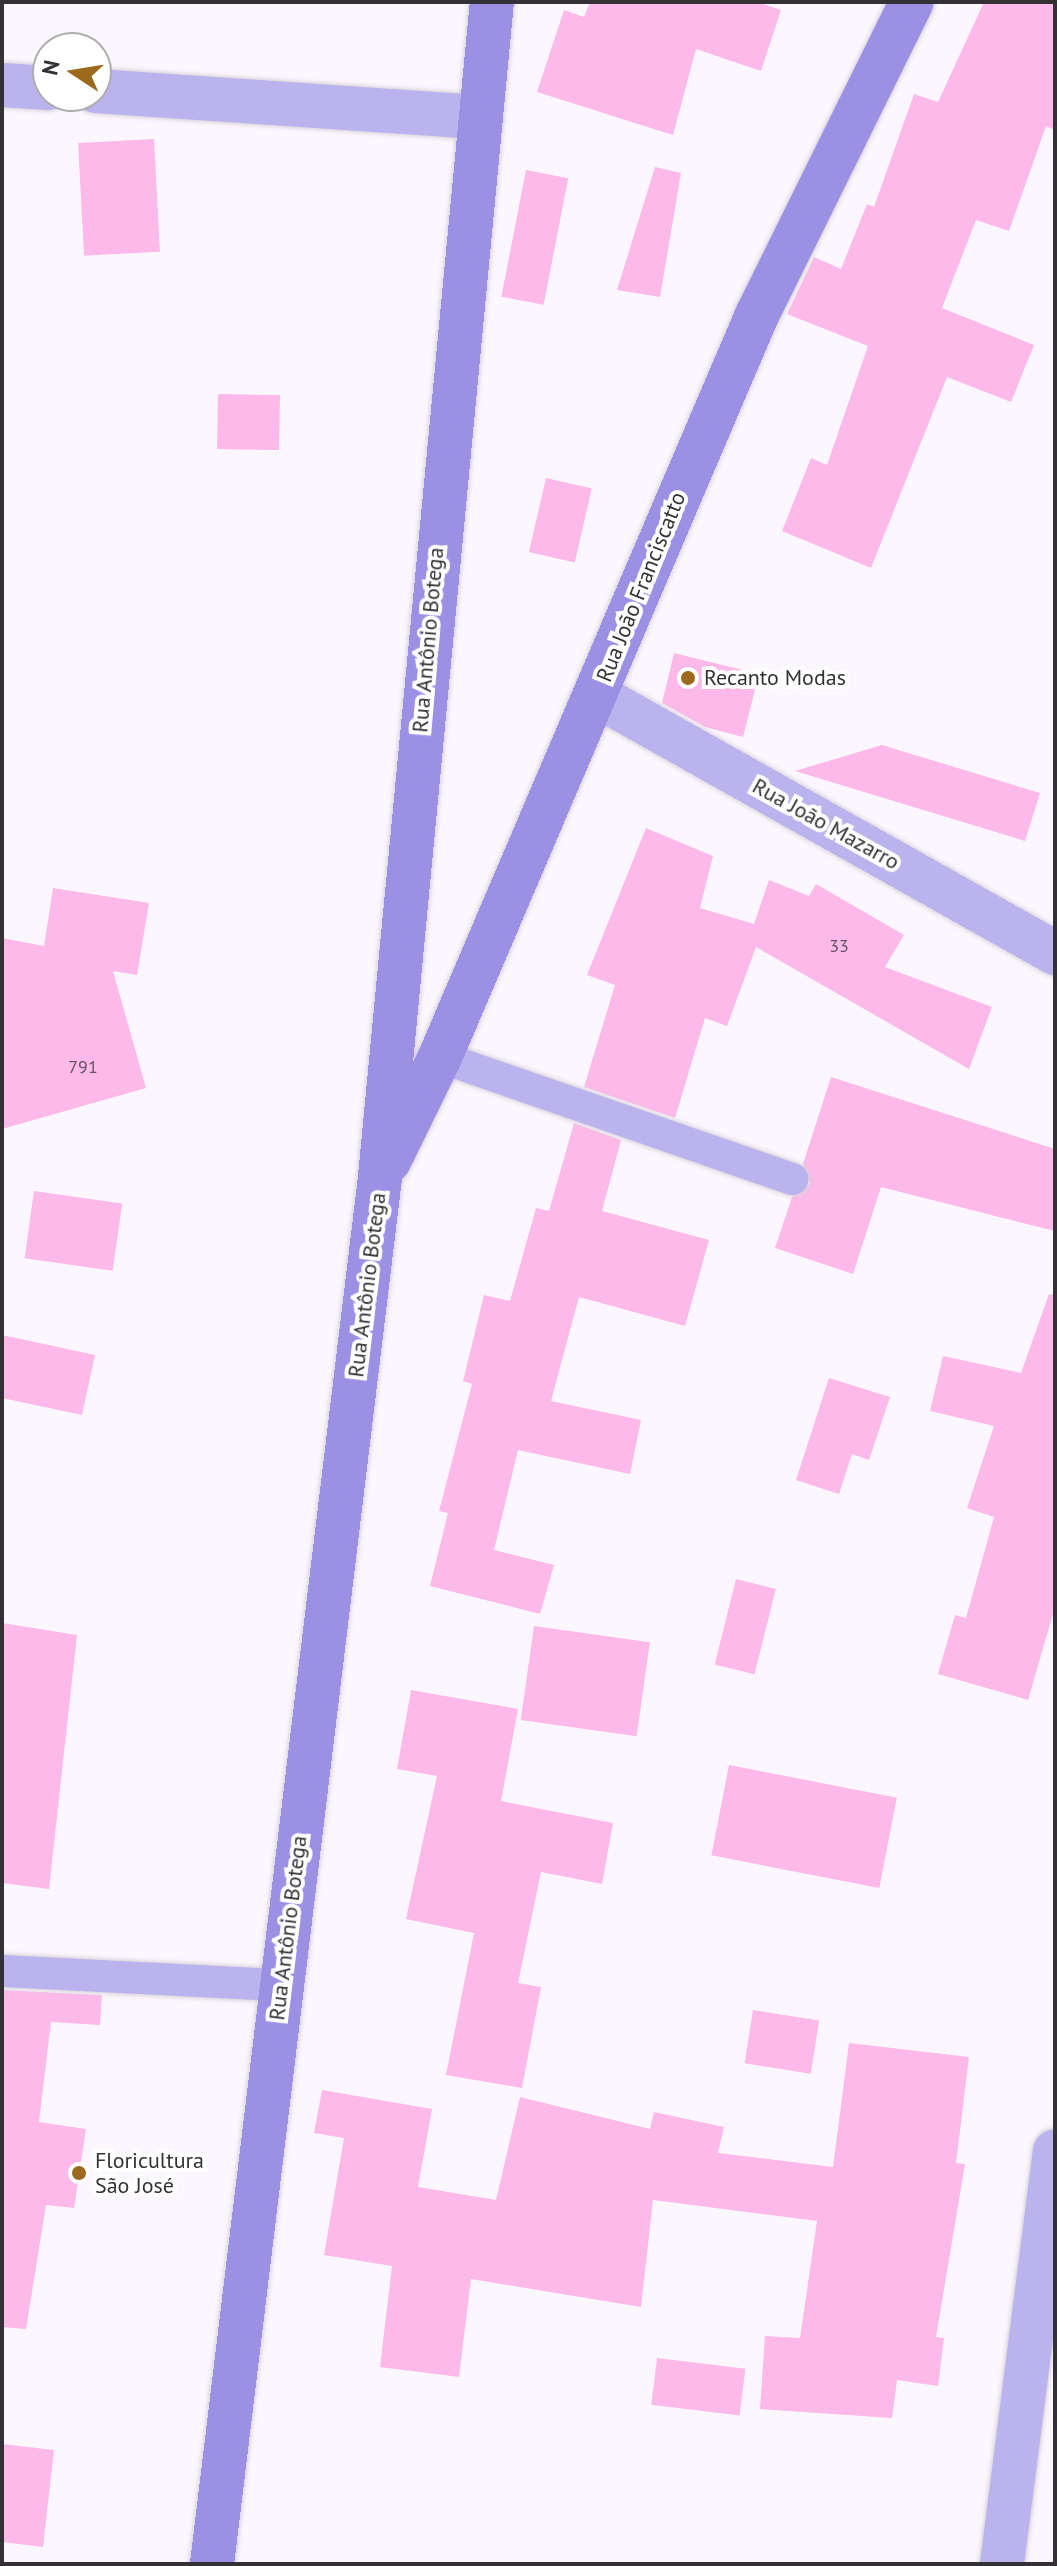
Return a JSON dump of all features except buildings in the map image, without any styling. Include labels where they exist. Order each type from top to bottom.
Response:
[{"type":"street","name":"Rua Antônio Botega","points":[[212,2564],[380,1177],[478,117],[492,2]]},
{"type":"street","name":"Rua João Franciscatto","points":[[380,1177],[440,1057],[757,315],[912,2]]},
{"type":"street","points":[[2,85],[32,87]]},
{"type":"street","points":[[112,92],[478,117]]},
{"type":"street","name":"Rua João Mazarro","points":[[596,695],[1055,953]]},
{"type":"street","points":[[1002,2564],[1055,2151]]},
{"type":"lane","points":[[440,1057],[792,1179]]},
{"type":"lane","points":[[2,1971],[281,1985]]},
{"type":"place","name":"Recanto Modas","points":[[688,678]]},
{"type":"place","name":"Floricultura São José","points":[[79,2173]]}]
